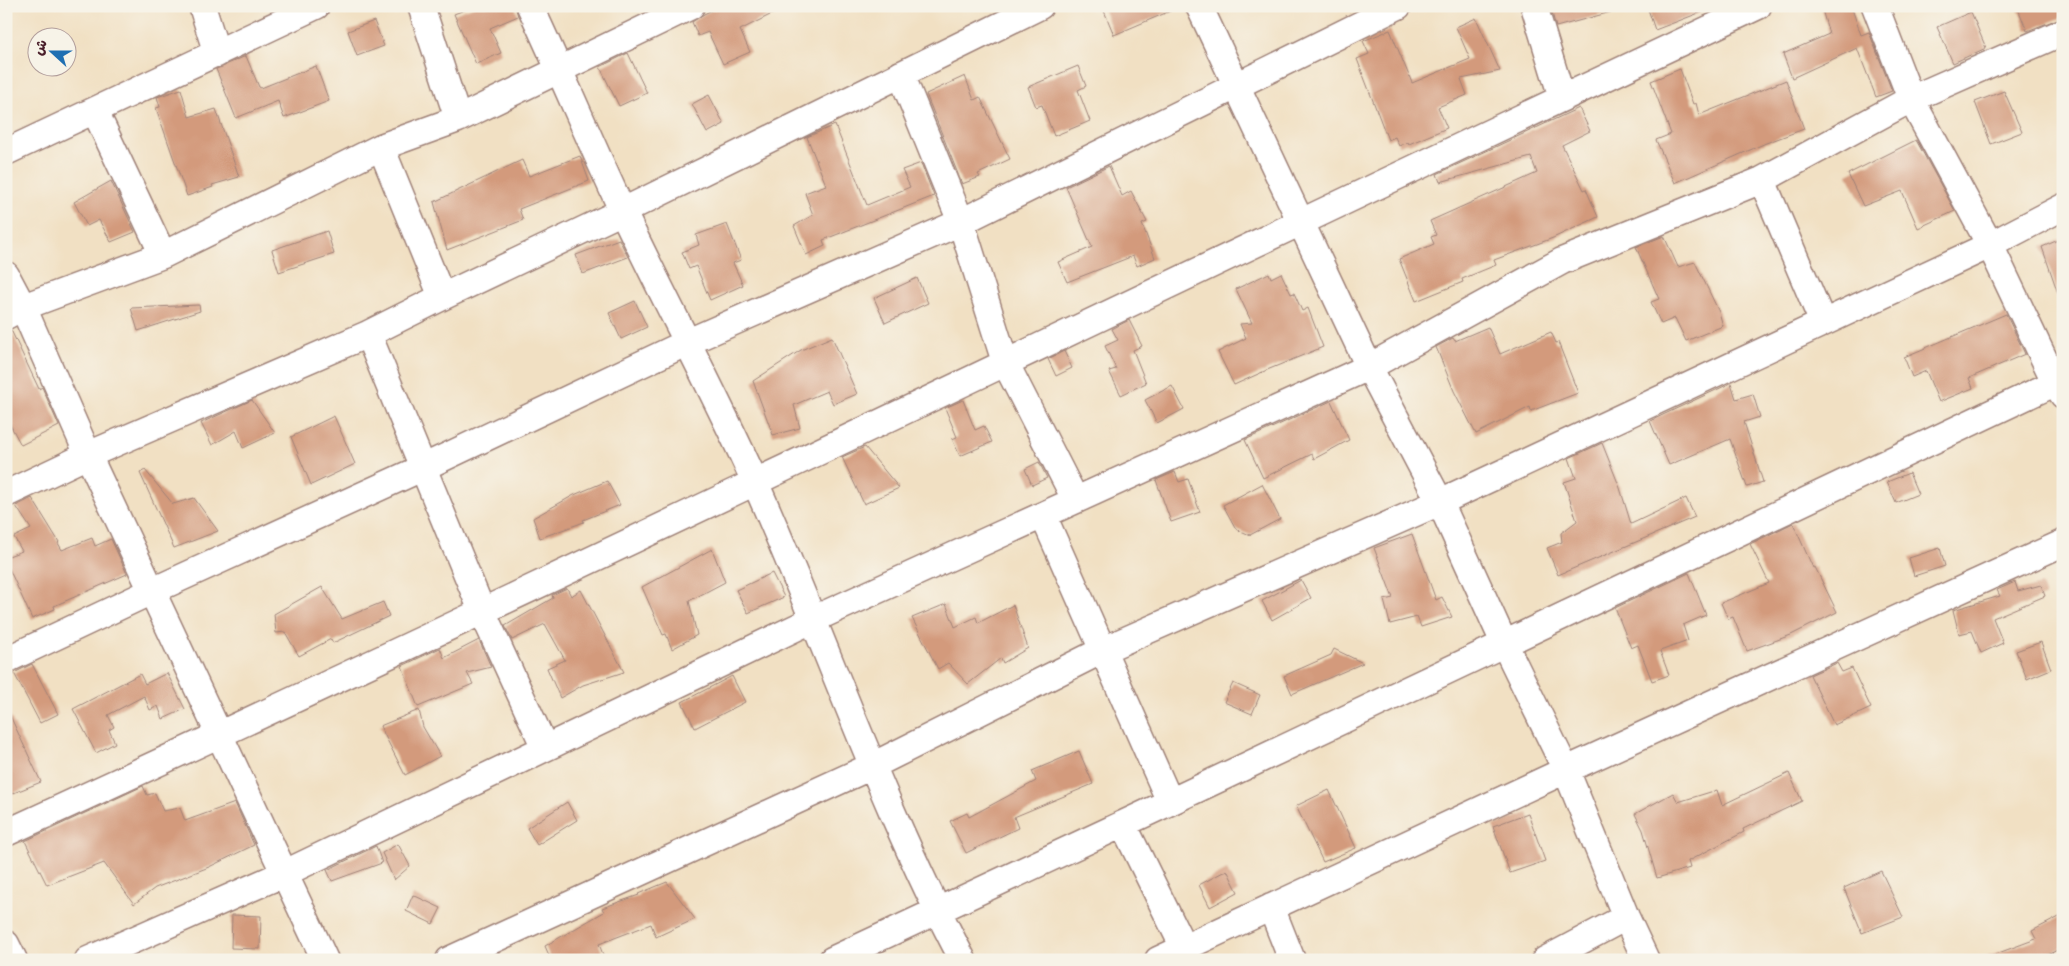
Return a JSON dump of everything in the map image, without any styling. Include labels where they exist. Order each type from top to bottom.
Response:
[{"type":"street","points":[[202,6],[217,54]]},
{"type":"street","points":[[6,152],[316,6]]},
{"type":"street","points":[[421,6],[458,119]]},
{"type":"street","points":[[530,6],[623,212],[755,481],[814,619],[899,831],[937,911],[963,960]]},
{"type":"street","points":[[14,312],[164,255],[381,146],[458,119],[691,6]]},
{"type":"street","points":[[6,494],[88,455],[368,334],[442,296],[623,212],[1040,6]]},
{"type":"street","points":[[1199,6],[1369,367],[1440,502],[1504,643],[1566,770],[1626,917],[1646,960]]},
{"type":"street","points":[[6,660],[422,468],[688,342],[961,222],[1398,6]]},
{"type":"street","points":[[1534,6],[1562,98]]},
{"type":"street","points":[[6,833],[220,735],[1300,221],[1758,6]]},
{"type":"street","points":[[832,960],[1504,643],[2060,385],[1990,245],[1911,99],[1875,6]]},
{"type":"street","points":[[88,960],[285,873],[814,619],[1369,367],[1562,261],[1762,180],[1911,99],[2063,32]]},
{"type":"street","points":[[901,74],[961,222],[1005,362],[1075,499]]},
{"type":"street","points":[[94,112],[164,255]]},
{"type":"street","points":[[381,146],[442,296]]},
{"type":"street","points":[[1762,180],[1823,323]]},
{"type":"street","points":[[456,958],[872,766],[1103,650],[1440,502],[1990,245],[2063,207]]},
{"type":"street","points":[[6,275],[14,312],[88,455],[325,960]]},
{"type":"street","points":[[368,334],[482,611],[545,748]]},
{"type":"street","points":[[1043,515],[1170,802]]},
{"type":"street","points":[[1158,960],[1566,770],[2063,543]]},
{"type":"street","points":[[1123,824],[1184,948]]},
{"type":"street","points":[[1271,907],[1292,960]]},
{"type":"street","points":[[1545,960],[1626,917]]},
{"type":"street","points":[[6,944],[14,960]]},
{"type":"building","points":[[475,6],[515,6],[518,16],[490,28],[501,53],[476,64],[454,14]]},
{"type":"building","points":[[720,6],[788,6],[740,30],[750,52],[723,64],[708,32],[698,36],[692,22]]},
{"type":"building","points":[[1102,6],[1182,6],[1114,35]]},
{"type":"building","points":[[1550,6],[1610,6],[1611,12],[1556,27]]},
{"type":"building","points":[[1647,6],[1712,6],[1712,8],[1655,30]]},
{"type":"building","points":[[1821,6],[1851,6],[1861,35],[1869,32],[1892,91],[1876,97],[1857,48],[1792,78],[1783,54],[1829,34]]},
{"type":"building","points":[[2017,6],[2063,6],[2063,17],[2027,31]]},
{"type":"building","points":[[1971,12],[1986,48],[1953,63],[1937,27]]},
{"type":"building","points":[[1476,18],[1500,71],[1461,79],[1467,95],[1438,107],[1447,128],[1409,144],[1408,142],[1399,146],[1395,137],[1388,140],[1357,59],[1369,54],[1363,41],[1390,30],[1412,83],[1470,59],[1456,27]]},
{"type":"building","points":[[374,21],[384,46],[357,56],[348,31]]},
{"type":"building","points":[[628,53],[647,93],[619,106],[600,67]]},
{"type":"building","points":[[246,56],[261,88],[316,66],[329,101],[284,118],[278,101],[236,118],[216,69]]},
{"type":"building","points":[[1078,66],[1086,86],[1078,90],[1090,121],[1054,136],[1042,105],[1036,107],[1028,87]]},
{"type":"building","points":[[1680,69],[1693,104],[1696,103],[1699,115],[1786,80],[1804,129],[1766,143],[1675,183],[1656,140],[1671,134],[1651,81]]},
{"type":"building","points":[[965,76],[974,100],[980,97],[1010,159],[978,174],[980,177],[962,184],[926,94]]},
{"type":"building","points":[[181,89],[189,117],[216,109],[239,177],[212,185],[213,187],[187,196],[156,108],[160,107],[157,97]]},
{"type":"building","points":[[2004,91],[2022,132],[1991,144],[1975,102]]},
{"type":"building","points":[[709,95],[724,124],[707,133],[692,104]]},
{"type":"building","points":[[1579,108],[1590,131],[1562,145],[1584,190],[1586,189],[1598,217],[1553,238],[1494,260],[1496,265],[1462,279],[1463,282],[1416,301],[1399,259],[1434,244],[1431,237],[1436,235],[1430,221],[1537,173],[1531,157],[1440,182],[1437,174]]},
{"type":"building","points":[[835,125],[867,205],[910,187],[902,170],[921,163],[934,196],[823,240],[825,246],[806,255],[794,226],[813,215],[805,193],[826,185],[807,137]]},
{"type":"building","points":[[1916,140],[1955,211],[1918,228],[1902,191],[1863,206],[1848,174]]},
{"type":"building","points":[[580,156],[589,181],[519,209],[523,220],[447,250],[434,202],[522,160],[529,176]]},
{"type":"building","points":[[1109,166],[1122,196],[1131,191],[1147,222],[1142,224],[1155,258],[1137,266],[1133,256],[1067,282],[1058,262],[1092,247],[1066,187]]},
{"type":"building","points":[[111,181],[135,232],[111,242],[99,220],[87,226],[74,202]]},
{"type":"building","points":[[727,224],[741,260],[733,263],[743,285],[710,300],[696,266],[689,269],[682,252],[699,245],[696,235]]},
{"type":"building","points":[[327,231],[334,254],[279,272],[272,250]]},
{"type":"building","points":[[1664,236],[1678,267],[1695,262],[1719,312],[1723,326],[1686,341],[1675,318],[1661,324],[1651,302],[1659,299],[1636,247]]},
{"type":"building","points":[[2063,238],[2063,298],[2060,299],[2042,247]]},
{"type":"building","points":[[619,239],[628,257],[583,274],[576,255]]},
{"type":"building","points":[[1269,273],[1271,278],[1281,273],[1291,294],[1294,293],[1302,311],[1308,308],[1323,347],[1234,385],[1218,352],[1246,338],[1240,324],[1252,323],[1236,289]]},
{"type":"building","points":[[917,278],[928,303],[885,323],[874,298]]},
{"type":"building","points":[[635,301],[647,327],[621,339],[609,313]]},
{"type":"building","points":[[199,305],[200,311],[138,331],[131,308]]},
{"type":"building","points":[[2006,314],[2025,354],[1969,378],[1973,388],[1939,402],[1926,371],[1912,377],[1904,357]]},
{"type":"building","points":[[1129,320],[1142,346],[1133,350],[1146,383],[1121,395],[1109,371],[1116,369],[1105,346],[1118,340],[1112,329]]},
{"type":"building","points":[[1488,327],[1500,354],[1551,332],[1556,343],[1558,342],[1578,393],[1531,411],[1530,407],[1476,434],[1454,391],[1436,347],[1453,338],[1455,341]]},
{"type":"building","points":[[11,330],[39,389],[42,387],[59,426],[21,445],[6,417],[6,331]]},
{"type":"building","points":[[832,337],[857,394],[833,404],[827,391],[794,405],[800,428],[773,435],[753,381],[801,350]]},
{"type":"building","points":[[1064,351],[1072,368],[1056,376],[1048,359]]},
{"type":"building","points":[[1731,383],[1736,399],[1753,394],[1760,417],[1744,422],[1763,482],[1747,487],[1730,439],[1669,465],[1650,421]]},
{"type":"building","points":[[1172,386],[1184,409],[1157,423],[1145,400]]},
{"type":"building","points":[[252,400],[275,433],[243,448],[236,431],[212,445],[201,423]]},
{"type":"building","points":[[963,400],[975,430],[984,426],[992,442],[960,456],[952,439],[957,437],[945,408]]},
{"type":"building","points":[[1331,401],[1349,440],[1314,459],[1312,454],[1263,478],[1245,440]]},
{"type":"building","points":[[334,416],[355,464],[311,485],[291,437]]},
{"type":"building","points":[[1602,443],[1620,488],[1631,524],[1686,498],[1695,517],[1558,575],[1547,548],[1562,542],[1561,533],[1577,521],[1564,482],[1576,478],[1569,458]]},
{"type":"building","points":[[865,447],[899,488],[864,504],[842,457]]},
{"type":"building","points":[[1039,462],[1047,478],[1032,485],[1025,469]]},
{"type":"building","points":[[145,470],[173,504],[194,498],[218,531],[174,548],[140,473]]},
{"type":"building","points":[[1175,472],[1179,482],[1188,479],[1200,512],[1171,522],[1156,480]]},
{"type":"building","points":[[1909,473],[1918,494],[1896,503],[1887,482]]},
{"type":"building","points":[[607,481],[620,505],[583,520],[584,522],[540,538],[533,518],[574,495]]},
{"type":"building","points":[[1262,484],[1280,519],[1250,535],[1236,529],[1223,505]]},
{"type":"building","points":[[32,498],[62,550],[92,538],[95,546],[111,539],[127,574],[54,606],[55,609],[32,619],[6,562],[6,557],[22,551],[14,537],[31,529],[16,506]]},
{"type":"building","points":[[1793,523],[1813,568],[1815,567],[1837,612],[1791,635],[1747,651],[1733,617],[1728,619],[1721,603],[1769,583],[1750,544]]},
{"type":"building","points":[[1412,534],[1436,600],[1442,597],[1452,617],[1421,627],[1417,617],[1390,624],[1384,600],[1393,598],[1374,548]]},
{"type":"building","points":[[1940,548],[1945,566],[1914,576],[1909,558]]},
{"type":"building","points":[[712,549],[725,582],[689,601],[697,635],[672,649],[666,634],[663,635],[642,587]]},
{"type":"building","points":[[772,573],[784,597],[748,613],[736,590]]},
{"type":"building","points":[[1689,573],[1706,615],[1683,625],[1688,641],[1660,651],[1669,675],[1652,681],[1638,645],[1631,648],[1615,608]]},
{"type":"building","points":[[1301,580],[1311,598],[1272,620],[1262,601]]},
{"type":"building","points":[[2015,582],[2018,591],[2041,585],[2045,596],[1993,618],[2003,643],[1981,653],[1972,631],[1959,634],[1953,610],[2000,596],[1997,590]]},
{"type":"building","points":[[322,587],[342,619],[383,602],[389,616],[333,643],[331,639],[299,656],[285,632],[276,633],[274,614]]},
{"type":"building","points":[[567,588],[571,596],[581,590],[624,672],[583,685],[560,698],[547,668],[565,660],[545,624],[512,640],[505,626],[553,598],[552,595]]},
{"type":"building","points":[[946,604],[955,627],[976,617],[978,623],[1013,605],[1028,648],[1003,663],[1001,658],[968,684],[948,663],[938,669],[912,618]]},
{"type":"building","points":[[479,640],[491,667],[467,673],[473,684],[418,707],[402,666],[440,648],[444,658]]},
{"type":"building","points":[[2041,642],[2051,669],[2027,679],[2016,651]]},
{"type":"building","points":[[1334,649],[1363,663],[1292,694],[1284,676],[1331,655]]},
{"type":"building","points":[[1837,663],[1842,672],[1852,668],[1871,708],[1834,725],[1810,675]]},
{"type":"building","points":[[32,664],[58,714],[40,723],[14,673]]},
{"type":"building","points":[[167,673],[185,709],[163,719],[158,706],[150,710],[144,696],[108,715],[114,727],[109,730],[115,743],[96,753],[73,709],[140,674],[145,684]]},
{"type":"building","points":[[732,676],[745,702],[695,728],[682,702]]},
{"type":"building","points":[[1233,683],[1260,695],[1252,714],[1224,702]]},
{"type":"building","points":[[6,707],[41,782],[6,796]]},
{"type":"building","points":[[419,710],[423,727],[440,756],[405,775],[380,726]]},
{"type":"building","points":[[1079,751],[1093,784],[1014,817],[1018,828],[966,853],[950,821],[967,813],[969,817],[1036,781],[1032,771]]},
{"type":"building","points":[[1789,773],[1802,801],[1743,829],[1744,832],[1688,861],[1690,868],[1657,878],[1643,830],[1635,814],[1673,793],[1678,802],[1717,790],[1722,805]]},
{"type":"building","points":[[143,786],[147,795],[155,793],[163,811],[180,808],[185,821],[235,803],[254,845],[209,867],[155,888],[134,904],[104,863],[47,885],[25,841]]},
{"type":"building","points":[[1329,790],[1356,848],[1323,862],[1296,806]]},
{"type":"building","points":[[567,802],[577,820],[537,845],[527,828]]},
{"type":"building","points":[[1528,813],[1545,861],[1510,873],[1493,826]]},
{"type":"building","points":[[398,844],[410,866],[394,880],[382,853]]},
{"type":"building","points":[[376,846],[382,863],[332,881],[327,870]]},
{"type":"building","points":[[1227,870],[1238,892],[1210,907],[1199,885]]},
{"type":"building","points":[[1881,871],[1903,917],[1862,933],[1844,888]]},
{"type":"building","points":[[667,882],[695,919],[656,937],[651,924],[599,944],[605,960],[551,960],[545,946],[604,912],[602,908],[639,895]]},
{"type":"building","points":[[413,895],[441,908],[433,924],[406,911]]},
{"type":"building","points":[[232,915],[261,916],[260,949],[231,948]]},
{"type":"building","points":[[2063,915],[2063,947],[2038,960],[1985,960],[1985,958],[2036,939],[2032,931]]}]
